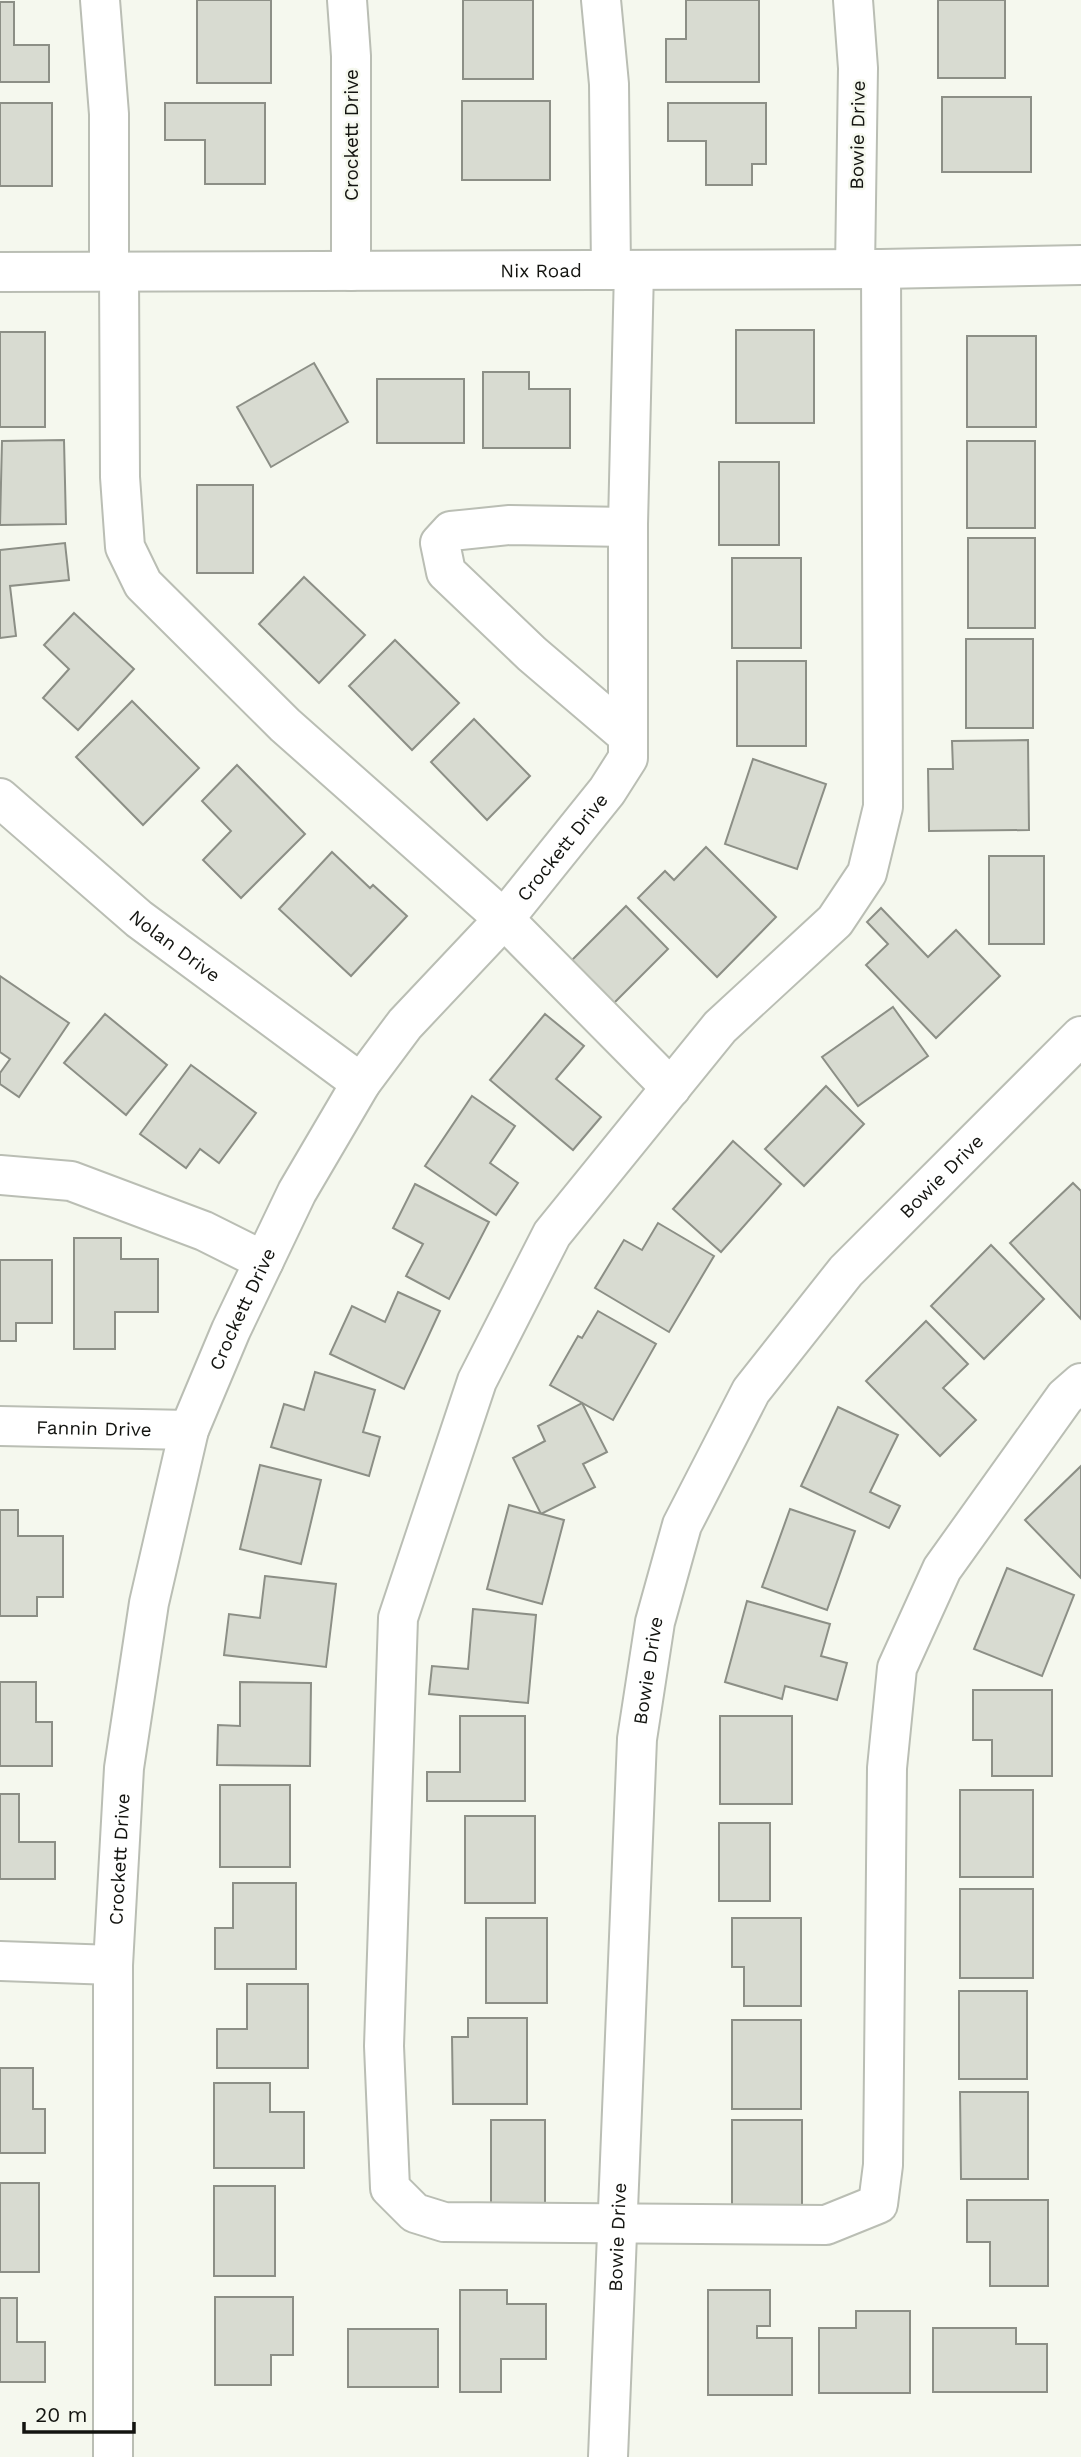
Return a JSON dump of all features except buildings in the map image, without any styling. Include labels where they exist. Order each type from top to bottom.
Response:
[{"type":"street","points":[[100,0],[109,114],[120,477],[125,547],[143,584],[285,725],[504,919],[671,1088]]},
{"type":"street","name":"Crockett Drive","points":[[347,0],[351,56],[351,271]]},
{"type":"street","name":"Crockett Drive","points":[[113,2457],[113,1965],[126,1755],[149,1603],[189,1430],[231,1330],[297,1192],[361,1083],[405,1024],[504,919],[607,791],[628,758],[628,527],[623,270],[601,0]]},
{"type":"street","name":"Bowie Drive","points":[[853,0],[868,269],[883,807],[867,873],[835,922],[720,1027],[552,1234],[477,1381],[398,1618],[384,2046],[390,2188],[415,2213],[444,2222],[826,2225],[878,2204],[883,2165],[887,1768],[897,1668],[942,1569],[1066,1397],[1081,1383]]},
{"type":"street","name":"Nix Road","points":[[0,272],[868,269],[1081,265]]},
{"type":"street","points":[[628,527],[498,526],[451,531],[440,543],[446,572],[532,654],[628,736]]},
{"type":"street","name":"Nolan Drive","points":[[0,798],[139,919],[361,1083]]},
{"type":"street","name":"Bowie Drive","points":[[608,2457],[637,1738],[655,1622],[682,1525],[751,1391],[846,1271],[1081,1036]]},
{"type":"street","points":[[0,1175],[71,1181],[204,1231],[264,1261]]},
{"type":"street","name":"Fannin Drive","points":[[0,1426],[189,1430]]},
{"type":"street","points":[[0,1961],[113,1965]]}]
